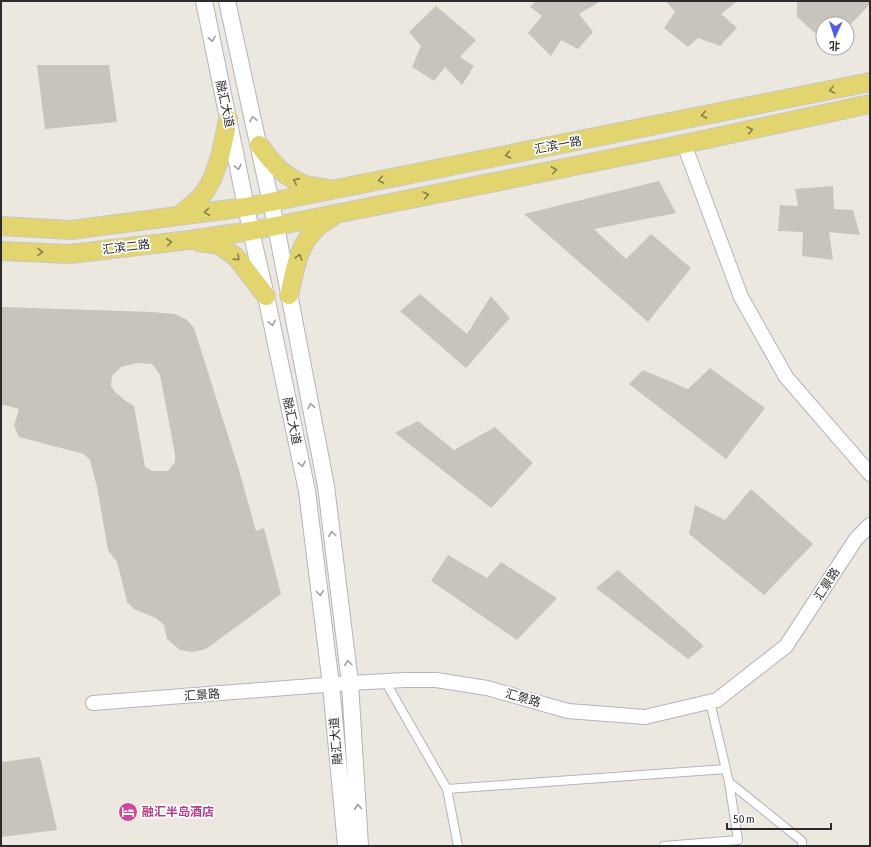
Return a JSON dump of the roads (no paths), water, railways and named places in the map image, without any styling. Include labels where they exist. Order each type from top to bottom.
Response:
[{"type":"main road","name":"融汇大道","points":[[204,1],[251,231],[307,492],[331,685],[346,846]]},
{"type":"main road","name":"融汇大道","points":[[227,1],[276,226],[326,486],[350,683],[360,846]]},
{"type":"main road","name":"汇滨一路","points":[[246,207],[870,82]]},
{"type":"main road","name":"汇滨一路","points":[[251,231],[684,144],[870,104]]},
{"type":"main road","points":[[179,216],[203,194],[214,174],[222,149],[228,119]]},
{"type":"main road","points":[[259,145],[274,164],[290,178],[308,186],[334,190]]},
{"type":"main road","name":"汇滨二路","points":[[1,226],[71,230],[246,207]]},
{"type":"main road","points":[[289,295],[302,246],[315,229],[336,213]]},
{"type":"main road","name":"汇滨二路","points":[[1,250],[70,254],[251,231]]},
{"type":"main road","points":[[189,240],[219,245],[236,256],[266,296]]},
{"type":"street","points":[[684,144],[741,298],[786,377],[870,474]]},
{"type":"street","name":"汇景路","points":[[93,703],[350,683],[436,680],[487,688],[568,711],[645,717],[717,700],[786,646],[856,539],[870,525]]},
{"type":"street","points":[[385,681],[446,788],[458,846]]},
{"type":"street","points":[[664,846],[738,840],[729,782],[710,702]]},
{"type":"street","points":[[446,788],[726,769]]},
{"type":"street","points":[[729,782],[802,841],[802,846]]},
{"type":"place","name":"融汇半岛酒店","points":[[128,812]]}]
